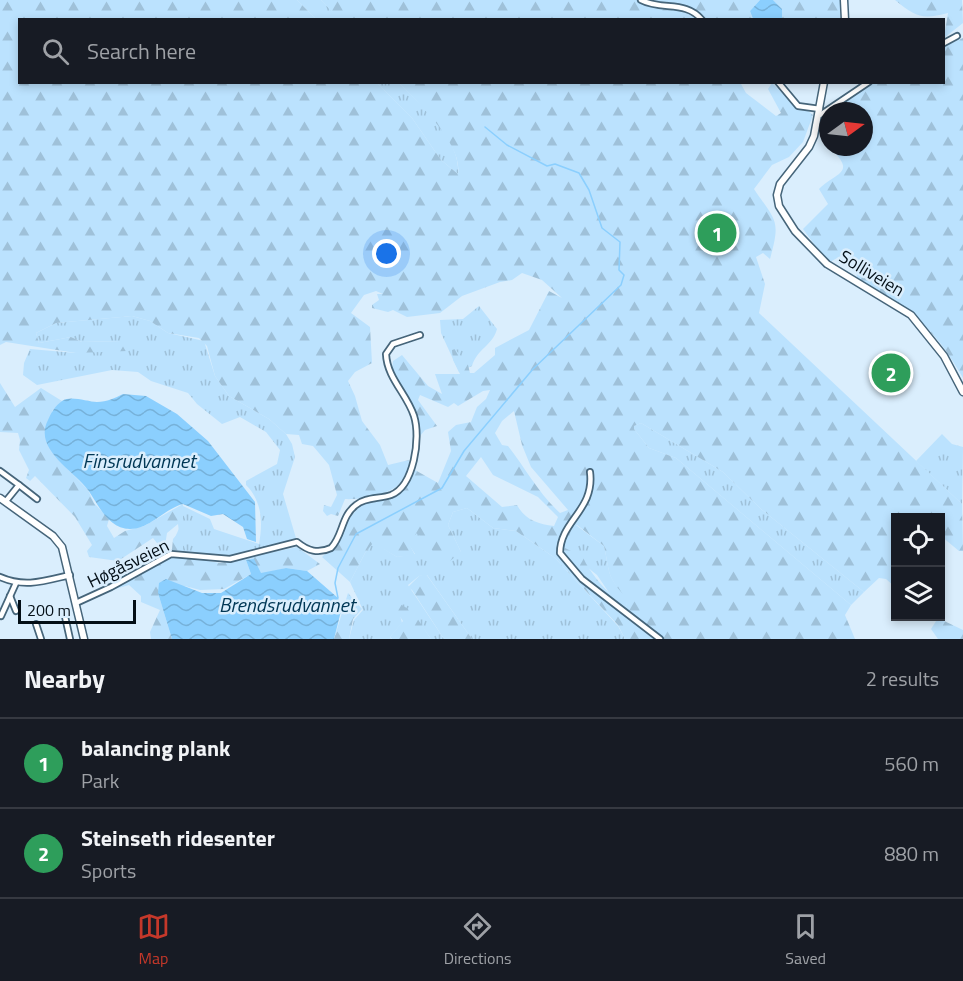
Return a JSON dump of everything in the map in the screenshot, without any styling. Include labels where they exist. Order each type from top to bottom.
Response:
[{"type":"street","points":[[641,0],[661,5],[683,6],[694,11],[700,18]]},
{"type":"street","points":[[844,0],[845,18]]},
{"type":"street","points":[[945,42],[957,36]]},
{"type":"street","points":[[780,84],[798,106],[819,112]]},
{"type":"street","name":"Solliveien","points":[[821,102],[824,84]]},
{"type":"street","points":[[836,102],[866,84]]},
{"type":"street","name":"Solliveien","points":[[819,115],[809,147],[777,190],[779,206],[795,231],[827,264],[911,315],[944,357],[963,392]]},
{"type":"street","name":"Høgåsveien","points":[[76,603],[111,587],[171,554],[230,559],[297,542],[308,551],[324,551],[331,548],[354,507],[365,501],[395,493],[411,472],[415,422],[411,408],[387,366],[386,354],[393,344],[420,335]]},
{"type":"street","points":[[0,471],[37,499]]},
{"type":"street","points":[[590,472],[590,495],[569,527],[560,553],[582,579],[660,639]]},
{"type":"street","points":[[19,484],[3,499],[58,541],[66,556],[84,639]]},
{"type":"street","points":[[0,577],[16,584],[36,583],[70,575]]},
{"type":"street","points":[[1,616],[3,604],[16,584]]},
{"type":"street","points":[[10,596],[16,611]]},
{"type":"street","points":[[64,612],[70,639]]},
{"type":"street","points":[[36,624],[41,639]]},
{"type":"green space","points":[[0,0],[297,0],[315,18],[18,18],[18,84],[378,84],[412,118],[441,160],[458,174],[458,162],[447,137],[400,84],[741,84],[746,93],[776,116],[781,113],[768,89],[773,84],[800,110],[808,111],[813,115],[803,142],[789,157],[772,165],[754,189],[772,215],[776,228],[770,259],[763,253],[756,257],[765,284],[759,313],[962,504],[963,551],[959,551],[945,539],[945,513],[891,513],[891,583],[886,579],[879,578],[864,592],[761,509],[723,472],[641,423],[634,426],[634,429],[649,448],[676,458],[851,605],[845,615],[855,639],[625,639],[618,625],[555,558],[516,531],[493,528],[467,508],[453,512],[448,525],[461,552],[445,565],[417,533],[408,542],[415,555],[397,557],[373,543],[365,553],[350,582],[322,557],[340,540],[345,523],[361,505],[394,496],[406,486],[415,470],[438,483],[451,451],[448,432],[456,425],[471,422],[477,407],[486,399],[490,390],[483,391],[458,406],[454,403],[448,407],[420,395],[418,400],[437,426],[425,430],[420,436],[409,399],[392,369],[393,361],[402,355],[428,386],[442,394],[435,374],[460,374],[453,360],[452,350],[455,349],[468,365],[470,373],[474,373],[495,355],[495,348],[529,330],[549,291],[562,298],[542,280],[522,273],[512,280],[462,296],[440,313],[407,317],[393,310],[388,312],[372,308],[372,305],[379,300],[377,294],[383,294],[376,291],[364,295],[351,313],[370,327],[372,363],[355,372],[348,381],[362,421],[380,445],[388,465],[409,460],[410,468],[398,485],[391,490],[357,499],[345,499],[338,516],[331,514],[327,516],[323,511],[324,505],[331,507],[337,495],[329,465],[313,446],[302,444],[299,435],[286,434],[269,419],[229,396],[215,376],[207,346],[199,338],[168,333],[150,321],[132,316],[56,323],[36,333],[39,343],[71,337],[82,342],[122,341],[127,351],[76,353],[6,342],[0,345]],"holes":[[[514,411],[522,445],[531,467],[568,510],[560,513],[552,506],[508,446],[502,445],[495,433],[502,421]],[[481,457],[493,475],[538,497],[558,517],[554,526],[532,520],[517,505],[502,507],[466,476]],[[572,525],[577,525],[604,546],[612,579],[627,598],[626,607],[601,585],[583,557],[563,547]]]},
{"type":"green space","points":[[297,0],[321,0],[339,18],[315,18]]},
{"type":"green space","points":[[321,0],[760,0],[750,11],[752,18],[338,18]]},
{"type":"green space","points":[[773,0],[840,0],[841,18],[782,18],[782,9]]},
{"type":"green space","points":[[895,0],[962,0],[963,23],[945,37],[948,13],[925,16],[908,10]]},
{"type":"green space","points":[[963,38],[963,378],[942,345],[919,320],[891,299],[857,280],[854,265],[849,260],[841,256],[828,263],[803,229],[828,204],[819,189],[841,172],[843,168],[838,156],[873,156],[873,102],[839,102],[859,84],[945,84],[945,46]]},
{"type":"green space","points":[[378,84],[400,84],[438,124],[453,148],[458,174],[441,160],[412,118]]},
{"type":"green space","points":[[479,306],[497,329],[492,339],[477,355],[472,366],[459,372],[441,333],[440,320],[463,319]]},
{"type":"green space","points":[[132,316],[150,321],[168,333],[204,341],[215,376],[229,396],[269,419],[286,434],[292,444],[295,457],[283,494],[298,545],[222,561],[184,555],[173,542],[181,524],[183,506],[210,519],[214,529],[259,544],[260,512],[246,481],[277,464],[280,450],[266,432],[240,417],[222,424],[197,404],[188,393],[151,381],[138,372],[112,370],[37,385],[23,375],[24,363],[30,349],[76,353],[122,341],[82,342],[71,337],[39,343],[36,333],[56,323]]},
{"type":"green space","points":[[0,383],[15,407],[41,388],[62,401],[52,411],[55,456],[88,490],[94,503],[109,519],[107,526],[114,538],[125,531],[144,526],[183,504],[183,556],[220,563],[297,547],[320,564],[307,571],[286,568],[261,574],[246,560],[251,574],[224,589],[200,590],[185,586],[158,593],[172,639],[151,639],[150,632],[160,610],[141,602],[141,596],[129,585],[115,589],[117,578],[143,568],[167,550],[172,549],[173,539],[179,532],[178,524],[167,533],[164,552],[153,538],[118,561],[89,557],[87,551],[92,545],[75,517],[35,476],[30,481],[26,478],[29,470],[19,450],[18,433],[0,432]]},
{"type":"green space","points":[[641,423],[723,472],[761,509],[864,592],[851,605],[676,458],[649,448],[634,429],[634,426]]},
{"type":"green space","points":[[942,434],[952,444],[963,447],[962,504],[916,461]]},
{"type":"green space","points":[[467,508],[493,528],[516,531],[555,558],[618,626],[625,639],[472,639],[427,575],[419,576],[408,585],[444,639],[431,639],[412,612],[400,615],[402,623],[390,637],[391,639],[349,639],[354,620],[363,610],[350,582],[373,542],[397,557],[415,554],[407,542],[417,532],[461,552],[448,525],[453,512]]},
{"type":"green space","points":[[572,525],[576,525],[604,546],[612,579],[628,598],[626,607],[614,600],[597,575],[562,547]]},
{"type":"green space","points":[[426,574],[472,639],[444,639],[408,587],[419,576]]},
{"type":"green space","points":[[348,593],[362,609],[353,619],[349,639],[334,639]]},
{"type":"green space","points":[[397,602],[413,612],[431,639],[392,639],[390,637],[403,621],[393,607]]},
{"type":"green space","points":[[936,621],[944,621],[963,630],[963,639],[938,639],[931,629]]},
{"type":"water","points":[[760,0],[773,0],[782,9],[782,18],[753,18],[750,11]]},
{"type":"water","name":"Finsrudvannet","points":[[123,394],[146,396],[177,414],[208,441],[255,502],[256,542],[247,539],[243,527],[223,514],[211,516],[183,504],[144,526],[130,529],[116,525],[104,515],[88,490],[50,450],[45,431],[52,412],[66,399],[101,402]]},
{"type":"water","name":"Brendsrudvannet","points":[[254,559],[261,573],[286,568],[307,571],[338,598],[341,611],[334,639],[172,639],[158,593],[159,583],[166,579],[202,593],[221,593],[251,574],[246,560]]},
{"type":"waterway","points":[[338,598],[335,583],[338,568],[356,534],[442,488],[464,451],[533,369],[621,285],[624,275],[619,270],[620,242],[602,228],[589,190],[579,173],[555,164],[547,166],[507,145],[485,127]]},
{"type":"place","name":"balancing plank","points":[[717,233]]},
{"type":"place","name":"Steinseth ridesenter","points":[[891,373]]}]
